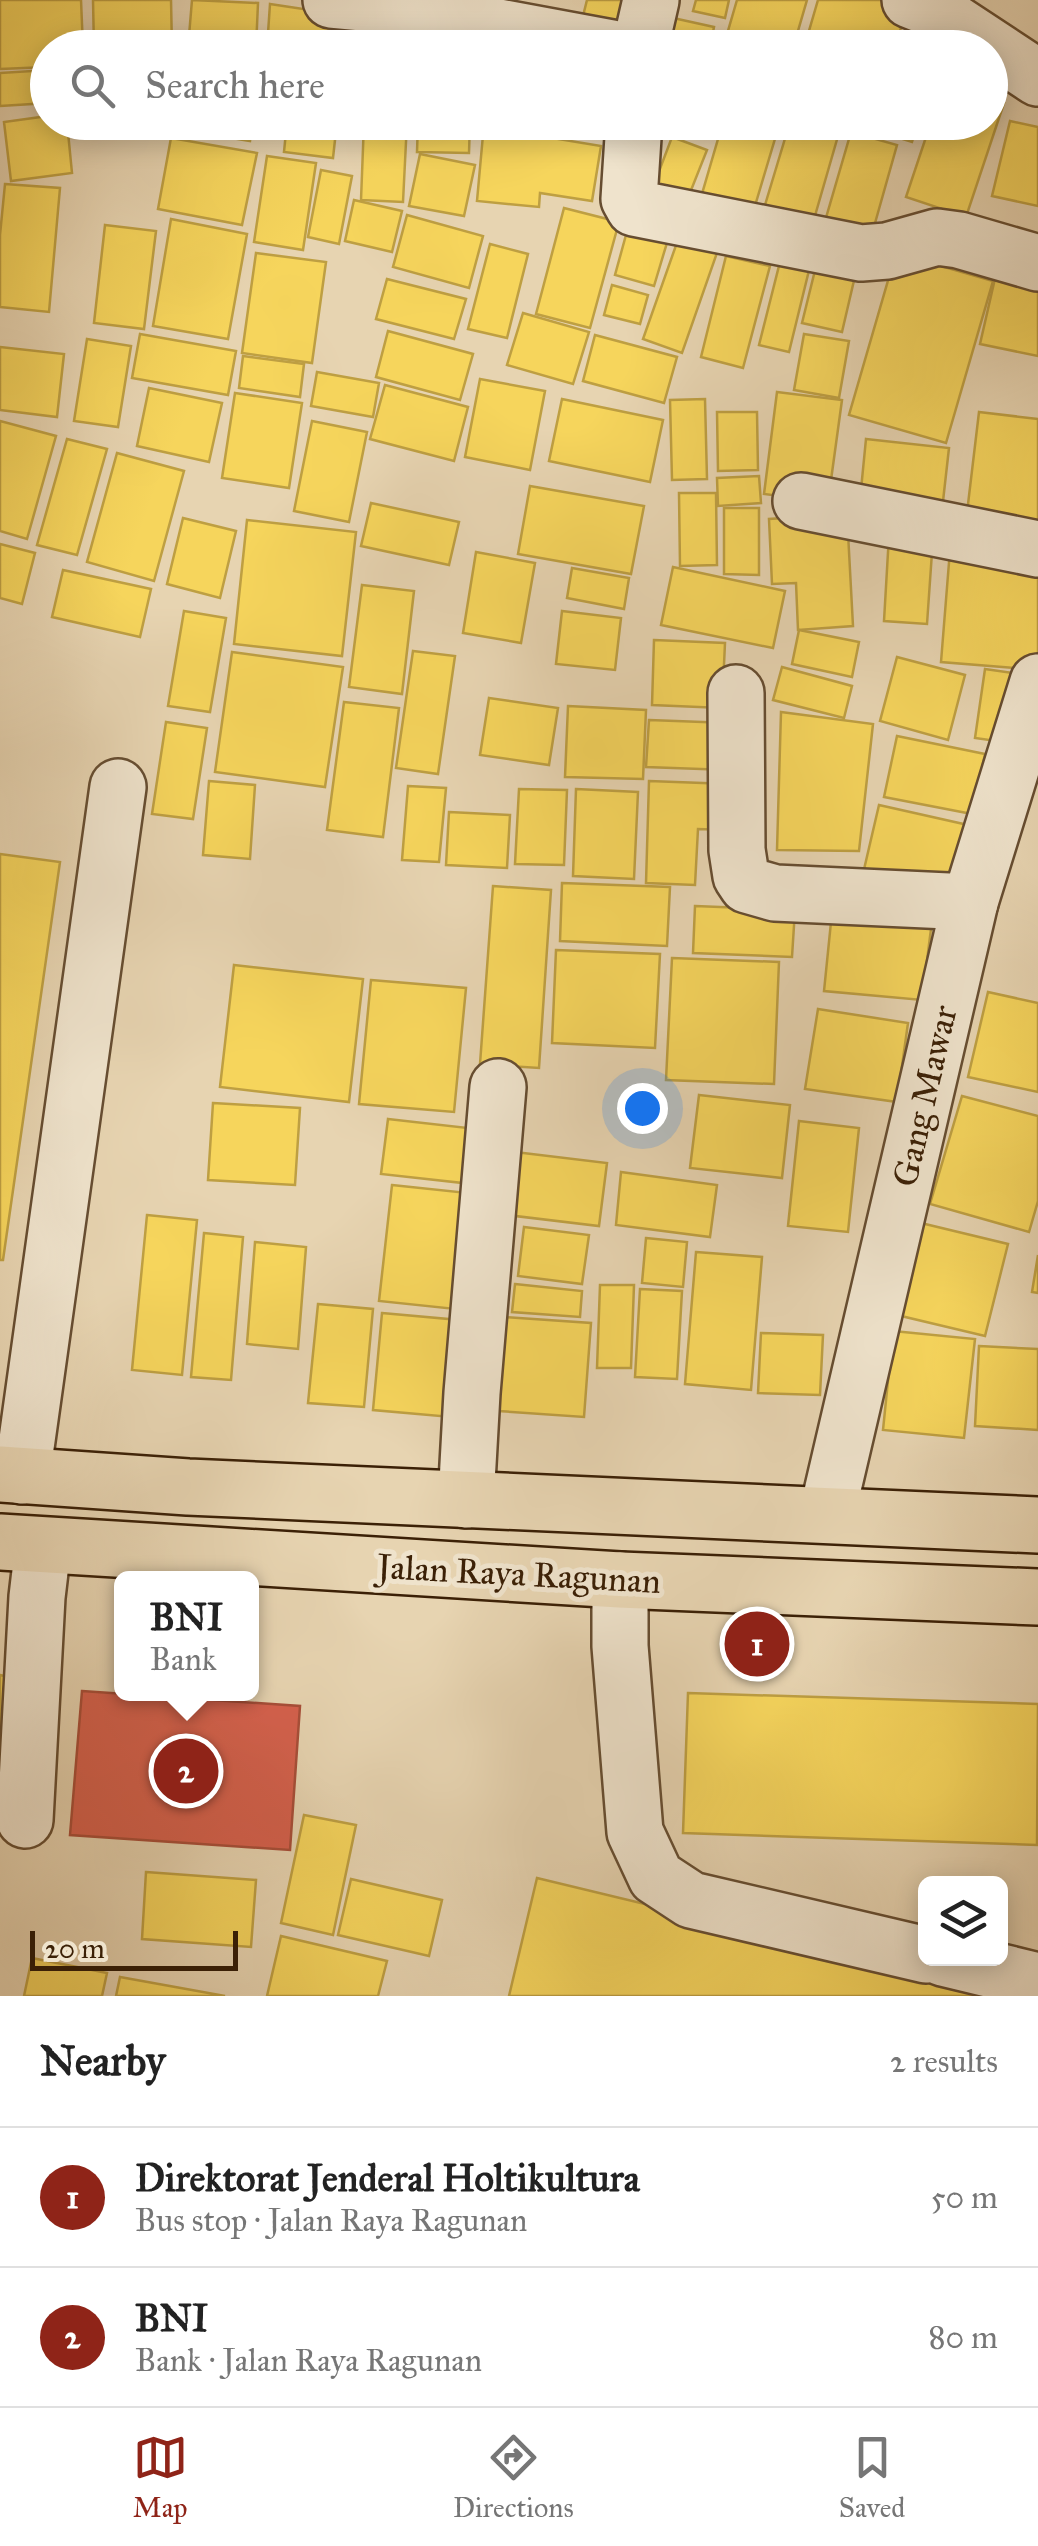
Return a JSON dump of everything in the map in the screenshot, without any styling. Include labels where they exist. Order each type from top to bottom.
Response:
[{"type":"main road","name":"Jalan Raya Ragunan","points":[[11,1476],[1038,1525]]},
{"type":"main road","name":"Jalan Raya Ragunan","points":[[21,1544],[620,1580],[1038,1596]]},
{"type":"street","points":[[331,0],[515,30]]},
{"type":"street","points":[[644,30],[650,0]]},
{"type":"street","points":[[910,0],[935,10],[965,30]]},
{"type":"street","points":[[1008,58],[1038,78]]},
{"type":"street","points":[[633,140],[630,199],[634,208],[644,212],[860,254],[937,238],[959,240],[1038,263]]},
{"type":"street","points":[[800,501],[1038,549]]},
{"type":"street","name":"Gang Mawar","points":[[827,1514],[970,902],[1038,682]]},
{"type":"street","points":[[736,693],[737,850],[747,885],[775,892],[970,902]]},
{"type":"street","points":[[11,1476],[118,787]]},
{"type":"street","points":[[466,1500],[498,1087]]},
{"type":"street","points":[[21,1544],[37,1597],[25,1820]]},
{"type":"street","points":[[620,1580],[620,1646],[636,1832],[656,1877],[691,1900],[918,1952]]},
{"type":"street","points":[[978,1966],[1038,1980]]},
{"type":"building: Homes","points":[[0,0],[81,0],[82,30],[30,30],[30,68],[0,69]]},
{"type":"building: Homes","points":[[93,0],[171,0],[172,30],[94,30]]},
{"type":"building: Homes","points":[[192,0],[258,3],[257,30],[190,30]]},
{"type":"building: Homes","points":[[587,0],[646,0],[639,30],[607,30],[581,24]]},
{"type":"building: Homes","points":[[696,0],[729,0],[725,18],[693,11]]},
{"type":"building: Homes","points":[[737,0],[807,0],[798,30],[728,30]]},
{"type":"building: Homes","points":[[818,0],[882,0],[907,7],[900,30],[809,30]]},
{"type":"building: Homes","points":[[270,4],[330,13],[329,30],[268,30]]},
{"type":"building: Homes","points":[[655,14],[714,27],[713,30],[651,30]]},
{"type":"building: Homes","points":[[916,19],[948,29],[948,30],[913,30]]},
{"type":"building: Homes","points":[[356,22],[402,30],[355,30]]},
{"type":"building: Homes","points":[[30,71],[30,104],[0,106],[0,73]]},
{"type":"building: Homes","points":[[30,118],[30,140],[69,140],[72,173],[11,181],[4,122]]},
{"type":"building: Homes","points":[[1010,121],[1038,127],[1038,206],[992,196]]},
{"type":"building: Homes","points":[[171,140],[257,153],[242,225],[158,209]]},
{"type":"building: Homes","points":[[285,140],[335,140],[333,158],[284,152]]},
{"type":"building: Homes","points":[[363,140],[406,140],[403,202],[361,200]]},
{"type":"building: Homes","points":[[417,140],[469,140],[469,153],[417,152]]},
{"type":"building: Homes","points":[[483,140],[564,140],[601,146],[592,201],[540,193],[539,207],[477,201]]},
{"type":"building: Homes","points":[[671,140],[707,150],[684,208],[650,195]]},
{"type":"building: Homes","points":[[718,140],[775,140],[749,226],[697,211]]},
{"type":"building: Homes","points":[[785,140],[837,140],[808,240],[759,225]]},
{"type":"building: Homes","points":[[849,140],[879,140],[897,145],[868,248],[821,235]]},
{"type":"building: Homes","points":[[925,140],[992,140],[966,217],[906,197]]},
{"type":"building: Homes","points":[[420,154],[475,165],[464,216],[409,206]]},
{"type":"building: Homes","points":[[267,156],[316,163],[303,250],[254,242]]},
{"type":"building: Homes","points":[[321,170],[352,176],[339,244],[308,237]]},
{"type":"building: Homes","points":[[5,184],[60,188],[49,312],[0,307]]},
{"type":"building: Homes","points":[[354,200],[402,211],[392,252],[345,241]]},
{"type":"building: Homes","points":[[564,208],[619,222],[590,328],[536,314]]},
{"type":"building: Homes","points":[[407,215],[483,236],[469,288],[393,267]]},
{"type":"building: Homes","points":[[171,219],[247,234],[228,339],[153,326]]},
{"type":"building: Homes","points":[[629,224],[669,236],[654,286],[615,275]]},
{"type":"building: Homes","points":[[105,225],[156,231],[144,329],[94,323]]},
{"type":"building: Homes","points":[[680,234],[719,247],[682,353],[643,339]]},
{"type":"building: Homes","points":[[490,244],[528,254],[507,338],[468,329]]},
{"type":"building: Homes","points":[[784,246],[813,254],[789,352],[759,345]]},
{"type":"building: Homes","points":[[820,250],[859,259],[842,332],[802,323]]},
{"type":"building: Homes","points":[[256,253],[326,262],[312,363],[242,353]]},
{"type":"building: Homes","points":[[896,253],[993,281],[946,443],[849,415]]},
{"type":"building: Homes","points":[[726,256],[770,266],[743,368],[701,357]]},
{"type":"building: Homes","points":[[999,261],[1038,269],[1038,356],[980,344]]},
{"type":"building: Homes","points":[[387,279],[466,299],[454,339],[376,319]]},
{"type":"building: Homes","points":[[612,285],[648,295],[640,324],[604,315]]},
{"type":"building: Homes","points":[[523,313],[589,332],[573,384],[507,365]]},
{"type":"building: Homes","points":[[388,331],[473,354],[460,400],[376,377]]},
{"type":"building: Homes","points":[[140,334],[236,351],[228,395],[132,378]]},
{"type":"building: Homes","points":[[804,334],[849,341],[839,398],[794,390]]},
{"type":"building: Homes","points":[[595,335],[677,357],[664,403],[583,381]]},
{"type":"building: Homes","points":[[87,339],[131,346],[118,427],[74,421]]},
{"type":"building: Homes","points":[[0,347],[64,354],[57,417],[0,410]]},
{"type":"building: Homes","points":[[243,356],[304,364],[300,397],[239,388]]},
{"type":"building: Homes","points":[[317,372],[379,383],[373,417],[311,406]]},
{"type":"building: Homes","points":[[480,379],[545,391],[530,470],[465,457]]},
{"type":"building: Homes","points":[[385,385],[468,407],[454,461],[370,439]]},
{"type":"building: Homes","points":[[149,388],[222,403],[209,462],[137,446]]},
{"type":"building: Homes","points":[[777,392],[842,400],[828,502],[764,494]]},
{"type":"building: Homes","points":[[235,393],[302,403],[289,488],[222,478]]},
{"type":"building: Homes","points":[[562,399],[663,420],[650,482],[549,461]]},
{"type":"building: Homes","points":[[705,399],[707,479],[672,480],[670,400]]},
{"type":"building: Homes","points":[[717,412],[757,412],[758,470],[718,471]]},
{"type":"building: Homes","points":[[979,412],[1038,419],[1038,529],[966,521]]},
{"type":"building: Homes","points":[[0,421],[56,436],[27,539],[0,531]]},
{"type":"building: Homes","points":[[312,421],[367,432],[349,522],[294,511]]},
{"type":"building: Homes","points":[[67,439],[107,449],[77,555],[37,545]]},
{"type":"building: Homes","points":[[866,439],[949,448],[941,519],[859,510]]},
{"type":"building: Homes","points":[[117,453],[184,471],[154,581],[87,562]]},
{"type":"building: Homes","points":[[759,476],[761,503],[718,506],[717,478]]},
{"type":"building: Homes","points":[[530,486],[644,506],[631,574],[518,554]]},
{"type":"building: Homes","points":[[679,493],[716,493],[717,565],[680,566]]},
{"type":"building: Homes","points":[[371,503],[459,522],[449,565],[361,546]]},
{"type":"building: Homes","points":[[724,508],[759,508],[759,575],[724,574]]},
{"type":"building: Homes","points":[[847,514],[853,626],[798,630],[796,583],[772,584],[769,519]]},
{"type":"building: Homes","points":[[183,518],[236,531],[220,598],[167,584]]},
{"type":"building: Homes","points":[[247,520],[356,532],[342,656],[234,644]]},
{"type":"building: Homes","points":[[889,535],[933,538],[927,624],[884,621]]},
{"type":"building: Homes","points":[[0,544],[35,553],[22,604],[0,598]]},
{"type":"building: Homes","points":[[950,550],[1038,557],[1038,670],[941,662]]},
{"type":"building: Homes","points":[[476,552],[535,563],[521,643],[463,633]]},
{"type":"building: Homes","points":[[673,567],[785,591],[773,648],[661,625]]},
{"type":"building: Homes","points":[[572,568],[629,578],[624,609],[567,598]]},
{"type":"building: Homes","points":[[63,570],[151,589],[140,637],[52,617]]},
{"type":"building: Homes","points":[[362,585],[414,591],[402,694],[349,687]]},
{"type":"building: Homes","points":[[184,611],[226,618],[210,712],[168,706]]},
{"type":"building: Homes","points":[[562,611],[621,618],[615,670],[556,664]]},
{"type":"building: Homes","points":[[799,630],[859,642],[852,677],[792,664]]},
{"type":"building: Homes","points":[[654,640],[725,643],[722,708],[652,705]]},
{"type":"building: Homes","points":[[413,651],[455,656],[438,774],[396,768]]},
{"type":"building: Homes","points":[[232,652],[343,667],[325,787],[215,772]]},
{"type":"building: Homes","points":[[897,657],[965,675],[948,740],[880,721]]},
{"type":"building: Homes","points":[[782,667],[852,686],[844,718],[773,700]]},
{"type":"building: Homes","points":[[985,669],[1027,675],[1018,744],[975,738]]},
{"type":"building: Homes","points":[[489,698],[558,708],[549,765],[480,755]]},
{"type":"building: Homes","points":[[344,702],[399,708],[383,837],[327,830]]},
{"type":"building: Homes","points":[[568,706],[646,710],[643,779],[565,777]]},
{"type":"building: Homes","points":[[781,712],[873,724],[859,851],[777,850]]},
{"type":"building: Homes","points":[[649,720],[729,723],[728,770],[646,767]]},
{"type":"building: Homes","points":[[166,722],[207,728],[193,819],[152,814]]},
{"type":"building: Homes","points":[[897,736],[985,754],[972,814],[884,797]]},
{"type":"building: Homes","points":[[209,781],[255,785],[250,859],[203,855]]},
{"type":"building: Homes","points":[[649,781],[729,784],[727,830],[698,829],[695,885],[646,883]]},
{"type":"building: Homes","points":[[408,786],[446,788],[439,862],[402,860]]},
{"type":"building: Homes","points":[[519,789],[567,790],[564,865],[515,864]]},
{"type":"building: Homes","points":[[576,789],[638,792],[634,879],[573,876]]},
{"type":"building: Homes","points":[[879,805],[968,825],[951,898],[862,878]]},
{"type":"building: Homes","points":[[449,812],[510,815],[507,868],[446,865]]},
{"type":"building: Homes","points":[[0,854],[60,862],[3,1260],[0,1260]]},
{"type":"building: Homes","points":[[562,883],[670,887],[667,946],[560,941]]},
{"type":"building: Homes","points":[[493,886],[551,890],[539,1068],[480,1064]]},
{"type":"building: Homes","points":[[695,906],[795,910],[792,957],[693,953]]},
{"type":"building: Homes","points":[[832,912],[932,921],[922,1000],[824,991]]},
{"type":"building: Homes","points":[[556,950],[660,954],[655,1048],[552,1043]]},
{"type":"building: Homes","points":[[672,958],[779,962],[774,1084],[666,1080]]},
{"type":"building: Homes","points":[[234,965],[363,979],[349,1102],[220,1087]]},
{"type":"building: Homes","points":[[371,980],[466,988],[454,1112],[359,1104]]},
{"type":"building: Homes","points":[[988,992],[1038,1003],[1038,1092],[968,1077]]},
{"type":"building: Homes","points":[[818,1009],[908,1023],[897,1102],[805,1089]]},
{"type":"building: Homes","points":[[699,1095],[790,1105],[782,1178],[690,1168]]},
{"type":"building: Homes","points":[[962,1096],[1038,1116],[1038,1201],[1029,1232],[930,1204]]},
{"type":"building: Homes","points":[[213,1103],[300,1108],[295,1185],[208,1180]]},
{"type":"building: Homes","points":[[388,1119],[468,1128],[463,1183],[381,1174]]},
{"type":"building: Homes","points":[[799,1121],[859,1128],[848,1232],[788,1226]]},
{"type":"building: Homes","points":[[515,1152],[607,1163],[599,1226],[507,1215]]},
{"type":"building: Homes","points":[[621,1172],[717,1185],[710,1237],[616,1225]]},
{"type":"building: Homes","points":[[392,1185],[468,1193],[455,1309],[379,1301]]},
{"type":"building: Homes","points":[[147,1215],[197,1220],[182,1375],[132,1370]]},
{"type":"building: Homes","points":[[921,1223],[1008,1244],[985,1336],[897,1315]]},
{"type":"building: Homes","points":[[524,1227],[589,1235],[582,1284],[518,1276]]},
{"type":"building: Homes","points":[[204,1233],[243,1237],[231,1380],[191,1377]]},
{"type":"building: Homes","points":[[646,1238],[687,1242],[683,1287],[642,1283]]},
{"type":"building: Homes","points":[[255,1242],[306,1247],[298,1349],[247,1344]]},
{"type":"building: Homes","points":[[696,1252],[762,1257],[751,1390],[685,1384]]},
{"type":"building: Homes","points":[[1038,1255],[1038,1293],[1032,1292]]},
{"type":"building: Homes","points":[[515,1284],[582,1291],[580,1317],[512,1312]]},
{"type":"building: Homes","points":[[600,1285],[634,1285],[631,1368],[597,1368]]},
{"type":"building: Homes","points":[[640,1289],[682,1291],[677,1379],[635,1377]]},
{"type":"building: Homes","points":[[318,1304],[373,1309],[364,1407],[308,1403]]},
{"type":"building: Homes","points":[[382,1313],[459,1320],[451,1417],[373,1410]]},
{"type":"building: Homes","points":[[504,1317],[591,1323],[584,1417],[499,1411]]},
{"type":"building: Homes","points":[[893,1331],[975,1339],[964,1438],[883,1430]]},
{"type":"building: Homes","points":[[761,1333],[823,1335],[820,1395],[758,1393]]},
{"type":"building: Homes","points":[[979,1346],[1038,1349],[1038,1430],[975,1426]]},
{"type":"building: Homes","points":[[0,1675],[23,1680],[10,1738],[0,1736]]},
{"type":"building: Homes","points":[[688,1693],[1038,1704],[1037,1845],[683,1833]]},
{"type":"building: Homes","points":[[304,1815],[356,1825],[333,1935],[281,1923]]},
{"type":"building: Homes","points":[[146,1872],[256,1880],[251,1947],[142,1939]]},
{"type":"building: Homes","points":[[537,1878],[997,1989],[996,1996],[509,1996]]},
{"type":"building: Homes","points":[[351,1879],[442,1900],[429,1956],[338,1935]]},
{"type":"building: Homes","points":[[281,1936],[387,1961],[378,1996],[267,1996]]},
{"type":"building: Homes","points":[[32,1958],[107,1973],[102,1996],[24,1996]]},
{"type":"building: Homes","points":[[120,1977],[225,1996],[116,1996]]},
{"type":"building: Shops","points":[[82,1691],[114,1693],[114,1701],[227,1701],[300,1706],[290,1850],[70,1835]]},
{"type":"place","name":"Direktorat Jenderal Holtikultura","points":[[757,1644]]},
{"type":"place","name":"BNI","points":[[186,1771]]}]
